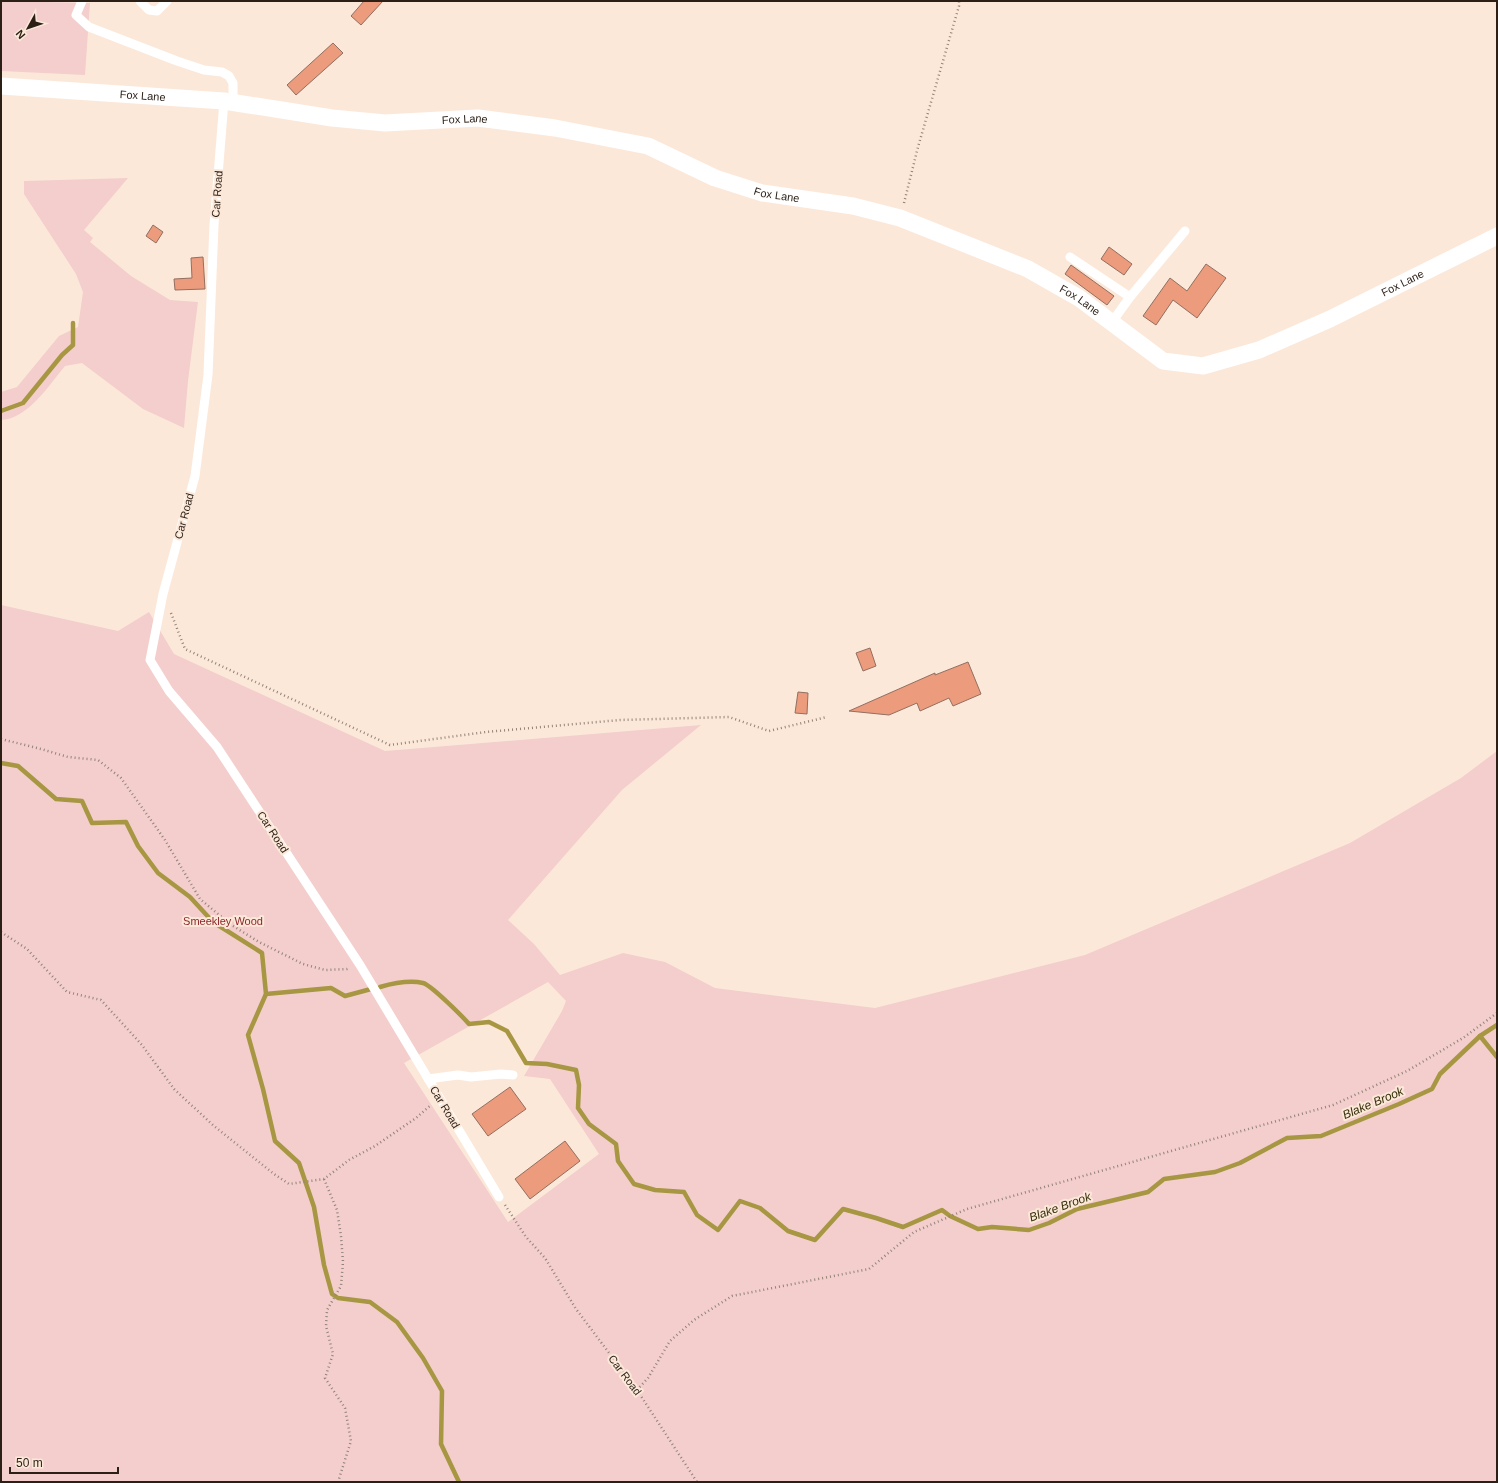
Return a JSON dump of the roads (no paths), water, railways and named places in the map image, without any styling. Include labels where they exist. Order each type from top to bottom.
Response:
[{"type":"street","name":"Fox Lane","points":[[1,86],[228,103],[332,118],[385,123],[478,118],[555,128],[648,146],[715,178],[762,193],[852,206],[900,218],[1028,269],[1079,298],[1163,361],[1203,366],[1259,350],[1330,319],[1497,236]]},
{"type":"lane","name":"Car Road","points":[[82,1],[76,15],[89,27],[177,61],[204,70],[222,72],[229,76],[233,83],[228,103],[214,225],[207,383],[195,476],[163,594],[150,660],[169,691],[217,747],[360,965],[499,1197]]},
{"type":"lane","points":[[140,1],[149,10],[156,11],[167,1]]},
{"type":"lane","points":[[1112,322],[1130,297],[1184,232]]},
{"type":"lane","points":[[1070,256],[1130,297]]},
{"type":"lane","points":[[428,1079],[458,1075],[471,1077],[501,1074],[513,1075]]},
{"type":"waterway","points":[[1,411],[23,403],[62,355],[73,345],[73,323]]},
{"type":"waterway","points":[[1,763],[18,766],[56,799],[82,801],[92,823],[126,822],[138,846],[158,873],[190,897],[213,922],[262,953],[266,994],[248,1035],[263,1089],[275,1141],[299,1163],[314,1207],[324,1265],[332,1294],[338,1298],[370,1302],[397,1322],[423,1358],[442,1391],[441,1444],[459,1482]]},
{"type":"waterway","name":"Blake Brook","points":[[380,987],[402,982],[423,983],[454,1008],[469,1024],[489,1022],[507,1031],[526,1063],[547,1064],[576,1070],[579,1085],[578,1108],[589,1124],[616,1144],[618,1161],[634,1184],[655,1190],[684,1192],[697,1215],[718,1230],[740,1201],[760,1208],[788,1231],[815,1240],[843,1209],[903,1227],[942,1210],[950,1216],[978,1229],[992,1227],[1029,1230],[1049,1223],[1077,1209],[1148,1192],[1164,1179],[1215,1172],[1240,1163],[1287,1138],[1321,1136],[1432,1089],[1440,1074],[1480,1036],[1497,1025]]},
{"type":"waterway","name":"Blake Brook","points":[[266,994],[331,988],[345,996],[371,989]]},
{"type":"waterway","points":[[1480,1036],[1497,1057]]},
{"type":"park label","name":"Smeekley Wood","points":[[223,921]]}]
